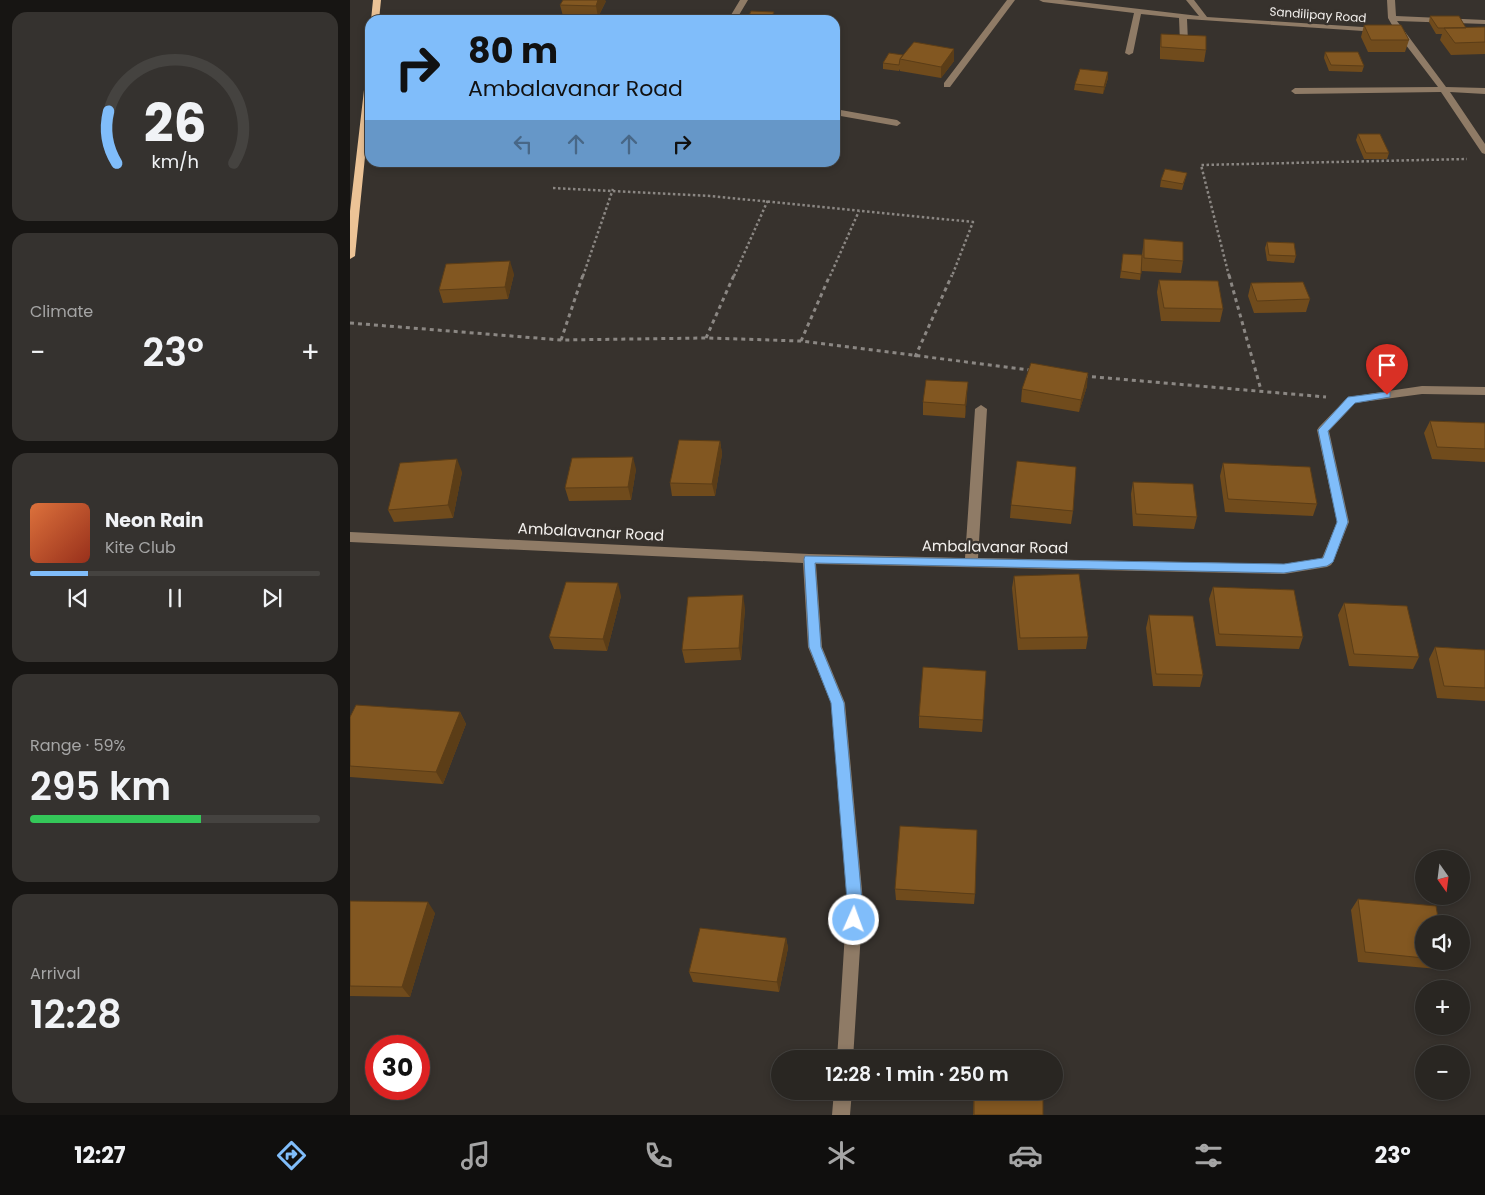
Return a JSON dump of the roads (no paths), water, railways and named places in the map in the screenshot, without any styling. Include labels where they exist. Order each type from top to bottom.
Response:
[{"type":"main road","points":[[376,15],[377,0]]},
{"type":"main road","points":[[350,256],[365,109]]},
{"type":"street","points":[[735,15],[744,0]]},
{"type":"street","points":[[947,84],[1011,0]]},
{"type":"street","name":"Sandilipay Road","points":[[1043,0],[1205,19],[1400,32]]},
{"type":"street","points":[[1190,0],[1205,19]]},
{"type":"street","points":[[1391,0],[1392,18],[1400,32],[1444,89],[1485,151]]},
{"type":"street","points":[[1128,53],[1138,11]]},
{"type":"street","points":[[1183,16],[1184,42]]},
{"type":"street","points":[[1392,18],[1485,22]]},
{"type":"street","points":[[1295,91],[1444,89],[1485,91]]},
{"type":"street","points":[[840,113],[897,123]]},
{"type":"street","name":"Ambalavanar Road","points":[[350,537],[810,559],[1284,569],[1327,562],[1343,522],[1323,430],[1352,400],[1422,390],[1485,391]]},
{"type":"street","points":[[971,563],[981,409]]},
{"type":"street","points":[[810,559],[815,647],[838,703],[855,901],[846,1050]]},
{"type":"street","points":[[841,1115],[842,1100]]}]
